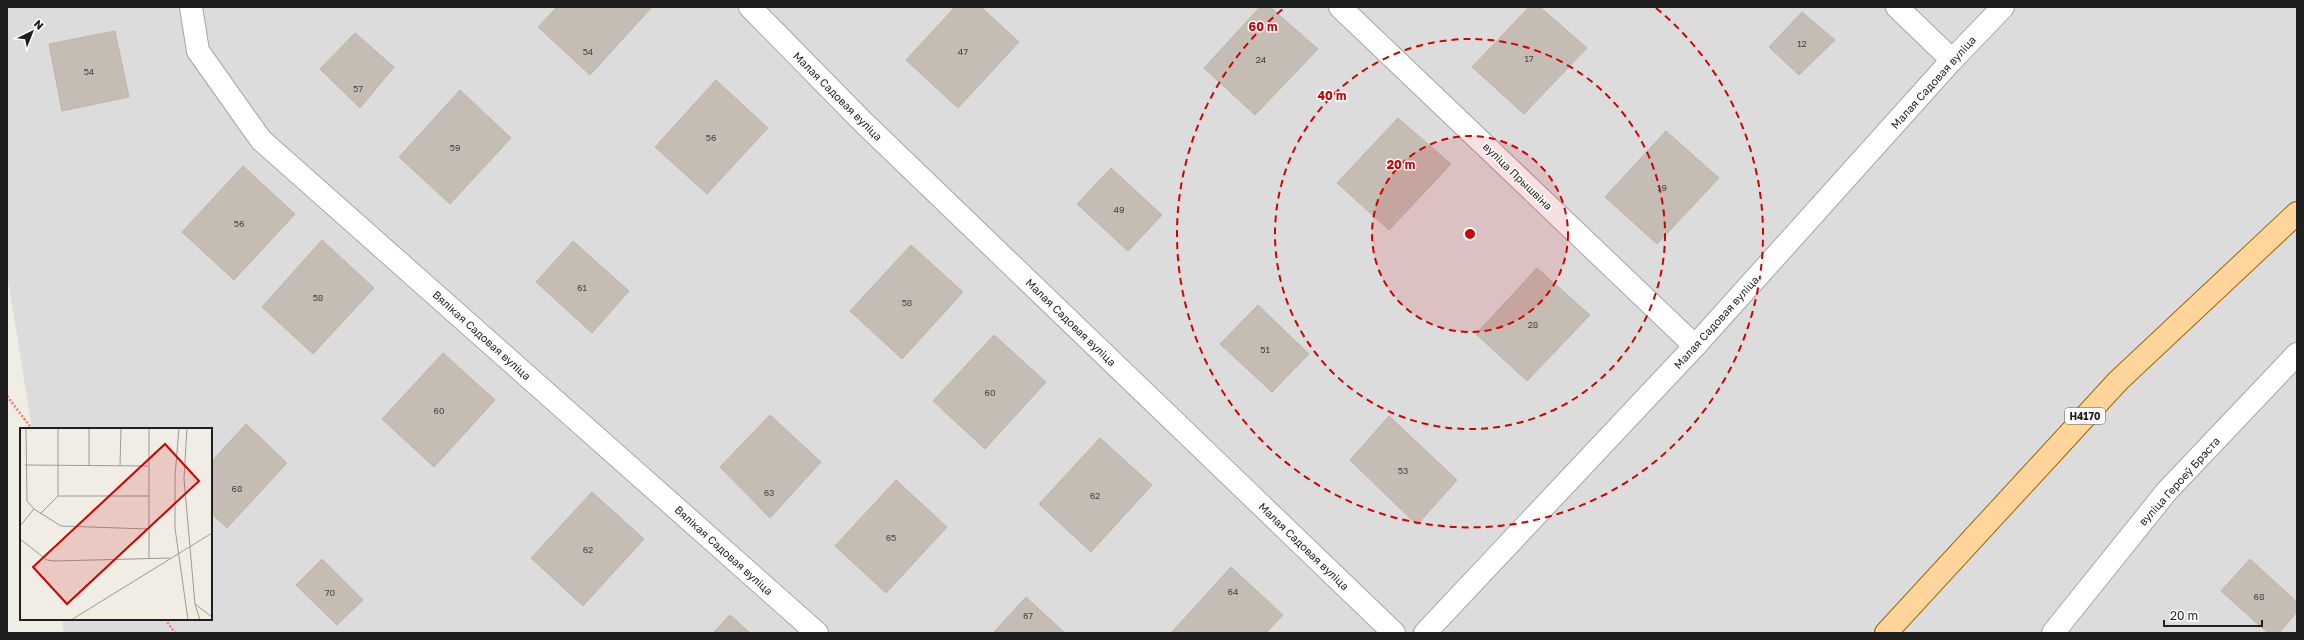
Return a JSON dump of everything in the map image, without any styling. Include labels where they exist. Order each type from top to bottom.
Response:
[{"type":"main road","name":"Н4170","points":[[1886,633],[2118,381],[2297,213]]},
{"type":"street","name":"Вялікая Садовая вуліца","points":[[191,7],[198,51],[261,140],[817,633]]},
{"type":"street","name":"Малая Садовая вуліца","points":[[750,7],[863,122],[1394,633]]},
{"type":"street","name":"вуліца Прышвіна","points":[[1340,7],[1695,346]]},
{"type":"street","points":[[1897,7],[1952,60]]},
{"type":"street","name":"Малая Садовая вуліца","points":[[1425,633],[1695,346],[1952,60],[2003,7]]},
{"type":"street","name":"вуліца Героеў Брэста","points":[[2053,633],[2167,491],[2297,354]]},
{"type":"path","points":[[7,396],[31,428]]},
{"type":"path","points":[[166,620],[175,633]]},
{"type":"shaded area","points":[[7,7],[2297,7],[2297,633],[64,633],[62,620],[212,620],[212,428],[32,428],[7,273]]},
{"type":"building","points":[[557,7],[651,8],[590,75],[538,27]]},
{"type":"building","points":[[955,7],[981,7],[1019,42],[958,108],[906,60]]},
{"type":"building","points":[[1260,7],[1270,7],[1318,49],[1255,115],[1204,68]]},
{"type":"building","points":[[1529,7],[1540,7],[1587,48],[1524,114],[1472,67]]},
{"type":"building","points":[[1802,12],[1835,40],[1799,75],[1769,47]]},
{"type":"building","points":[[115,31],[129,97],[62,111],[49,44]]},
{"type":"building","points":[[355,33],[394,67],[360,108],[320,69]]},
{"type":"building","points":[[716,80],[768,128],[707,194],[655,147]]},
{"type":"building","points":[[460,90],[511,138],[450,204],[399,157]]},
{"type":"building","points":[[1398,118],[1451,164],[1389,230],[1337,183]]},
{"type":"building","points":[[1666,131],[1719,178],[1657,244],[1605,197]]},
{"type":"building","points":[[243,166],[295,214],[234,280],[182,232]]},
{"type":"building","points":[[1111,168],[1162,215],[1128,251],[1077,204]]},
{"type":"building","points":[[322,240],[374,288],[313,354],[262,307]]},
{"type":"building","points":[[573,241],[629,291],[592,333],[536,282]]},
{"type":"building","points":[[911,245],[963,292],[902,359],[850,311]]},
{"type":"building","points":[[1537,268],[1590,315],[1527,381],[1476,334]]},
{"type":"building","points":[[1258,305],[1309,354],[1272,392],[1220,344]]},
{"type":"building","points":[[994,335],[1046,382],[985,449],[933,401]]},
{"type":"building","points":[[443,353],[495,400],[434,467],[382,419]]},
{"type":"building","points":[[770,415],[821,462],[770,518],[720,467]]},
{"type":"building","points":[[1389,416],[1457,480],[1417,525],[1350,460]]},
{"type":"building","points":[[246,424],[287,463],[227,528],[212,514],[212,461]]},
{"type":"building","points":[[1100,438],[1152,485],[1091,552],[1039,504]]},
{"type":"building","points":[[896,480],[947,527],[886,593],[835,546]]},
{"type":"building","points":[[592,492],[644,539],[583,606],[531,558]]},
{"type":"building","points":[[322,559],[363,600],[337,625],[296,585]]},
{"type":"building","points":[[2250,559],[2297,602],[2297,612],[2279,633],[2268,633],[2221,591]]},
{"type":"building","points":[[1231,567],[1283,615],[1266,633],[1171,633]]},
{"type":"building","points":[[1026,597],[1065,633],[993,633]]},
{"type":"building","points":[[730,615],[750,633],[713,633]]}]
